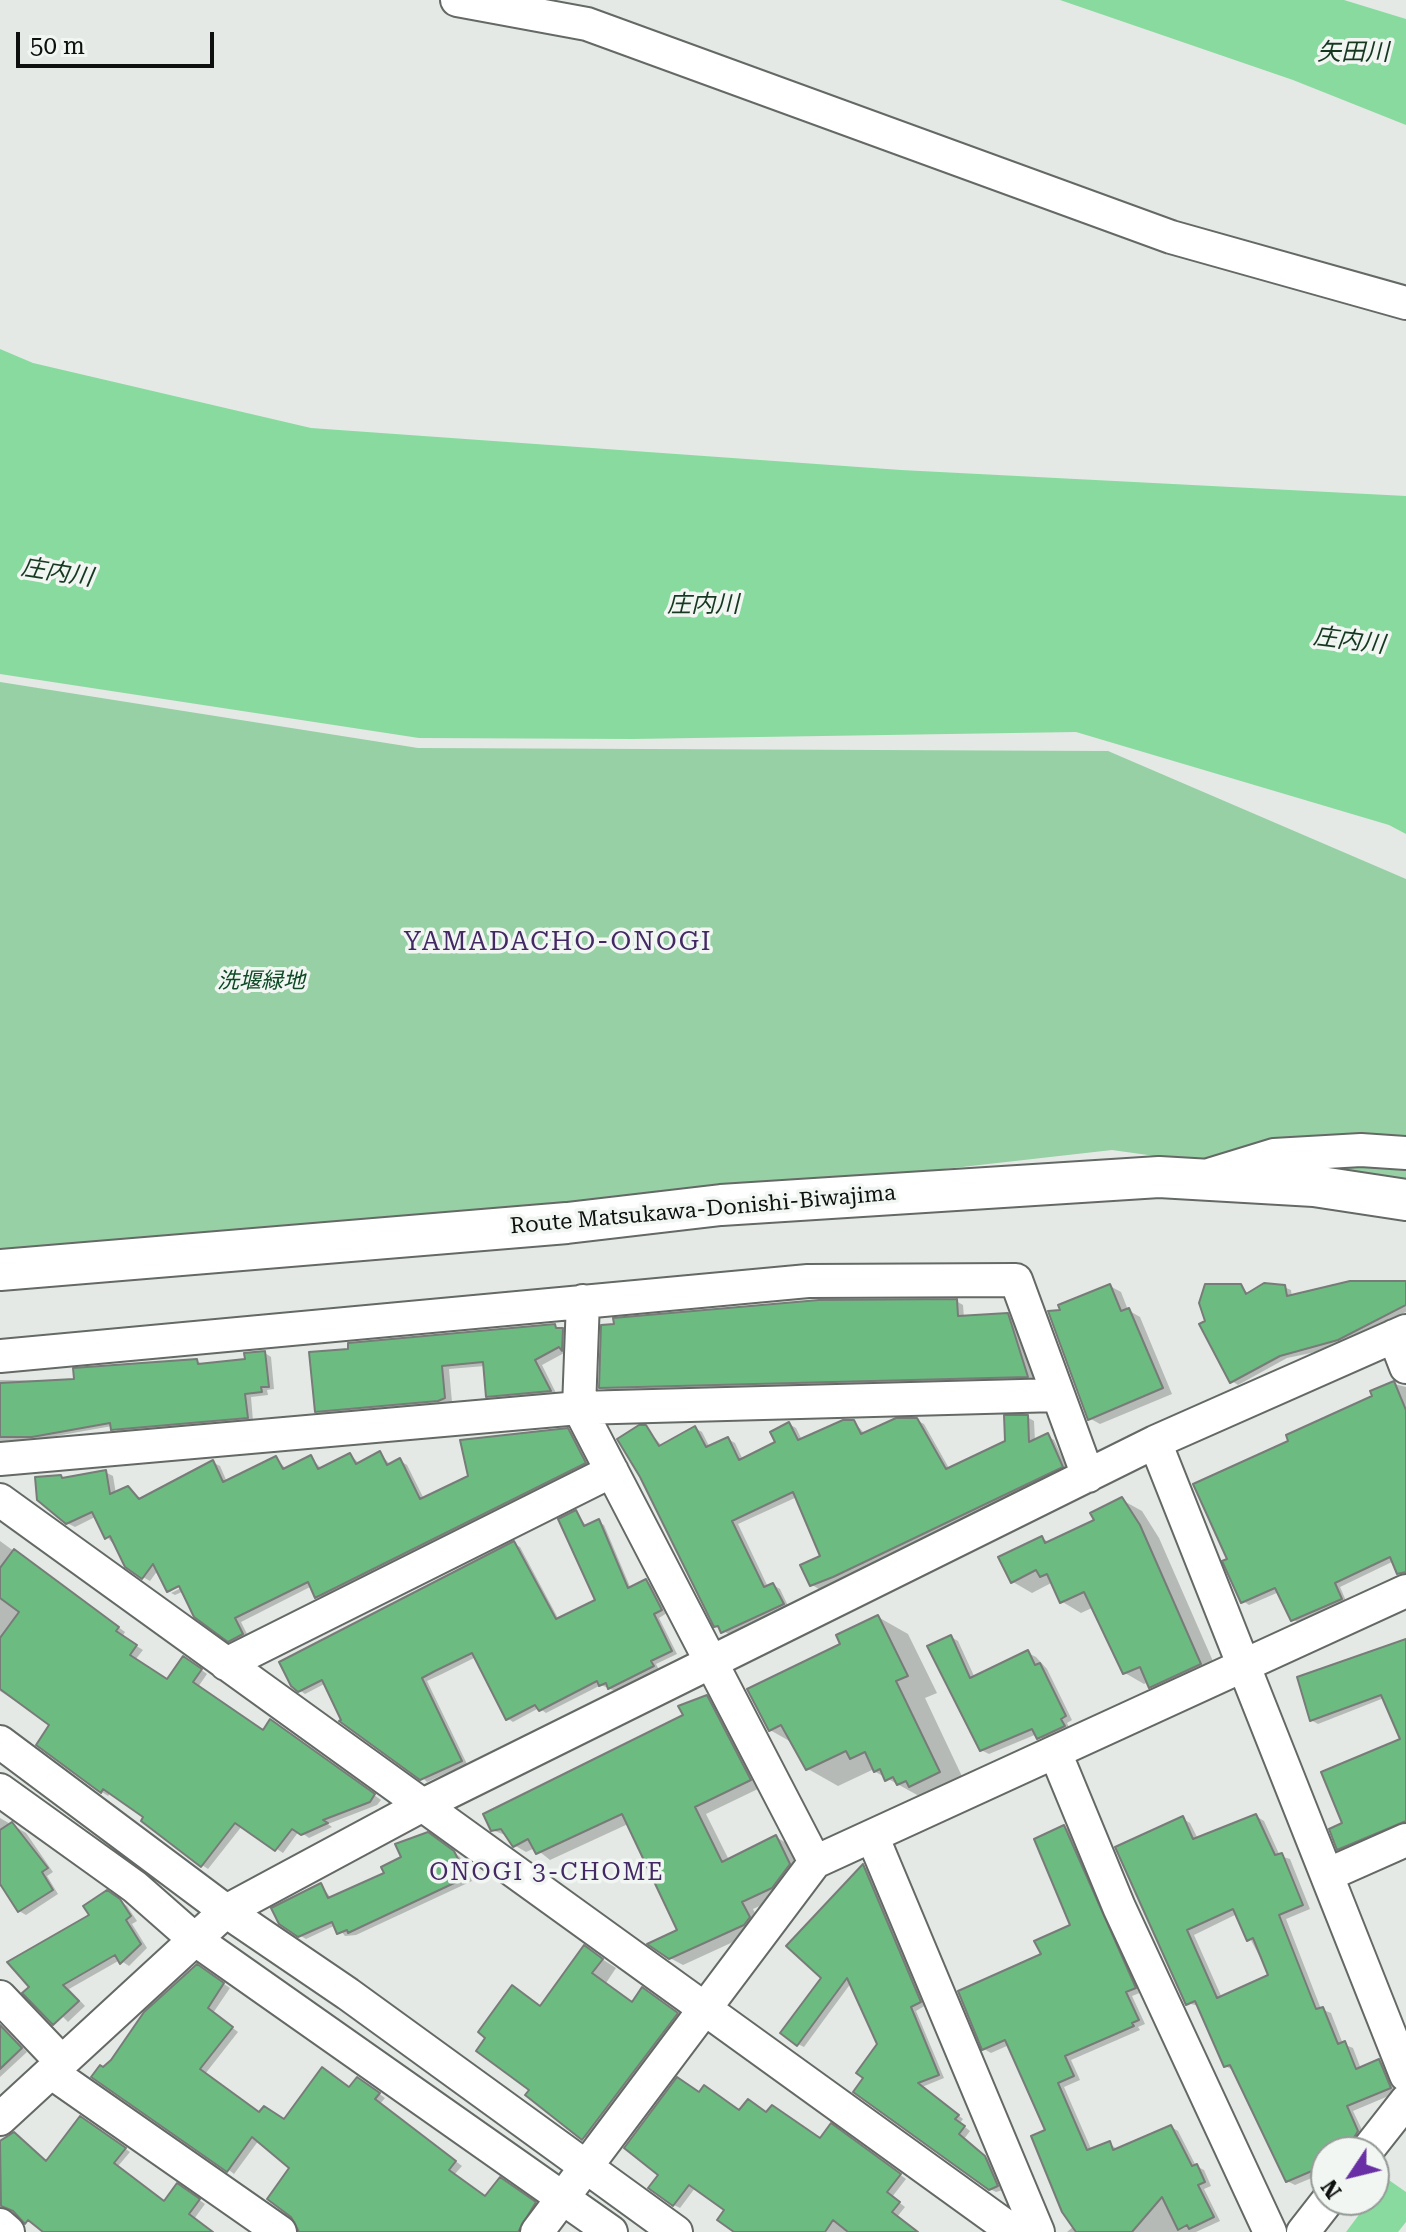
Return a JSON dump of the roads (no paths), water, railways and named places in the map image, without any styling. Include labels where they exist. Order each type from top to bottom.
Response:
[{"type":"main road","name":"Route Matsukawa-Donishi-Biwajima","points":[[0,1270],[567,1223],[721,1205],[1159,1177],[1314,1186],[1406,1200]]},
{"type":"street","points":[[457,0],[587,24],[1171,237],[1406,303]]},
{"type":"street","points":[[1196,1179],[1274,1155],[1361,1150],[1406,1153]]},
{"type":"street","points":[[0,1356],[808,1281],[1016,1280],[1088,1476]]},
{"type":"street","points":[[583,1301],[579,1408],[815,1862]]},
{"type":"street","points":[[0,2119],[193,1938],[226,1911],[423,1805],[1155,1442],[1400,1334],[1406,1367]]},
{"type":"street","points":[[0,1459],[579,1408],[1058,1395]]},
{"type":"street","points":[[1155,1442],[1406,2075]]},
{"type":"street","points":[[226,1664],[612,1471]]},
{"type":"street","points":[[0,1500],[1014,2232]]},
{"type":"street","points":[[537,2232],[815,1862],[1406,1591]]},
{"type":"street","points":[[0,1742],[226,1911],[384,2020],[676,2232]]},
{"type":"street","points":[[1055,1752],[1119,1907],[1270,2232]]},
{"type":"street","points":[[0,1790],[135,1887],[193,1938],[611,2232]]},
{"type":"street","points":[[873,1838],[1038,2232]]},
{"type":"street","points":[[1327,1875],[1406,1840]]},
{"type":"street","points":[[0,1997],[56,2066],[280,2232]]},
{"type":"street","points":[[1379,2136],[1406,2101]]},
{"type":"street","points":[[1303,2232],[1316,2216]]},
{"type":"street","points":[[0,2225],[8,2232]]},
{"type":"water","name":"矢田川","points":[[1060,0],[1344,0],[1406,19],[1406,125],[1293,80]]},
{"type":"water","name":"庄内川","points":[[0,349],[33,363],[311,428],[901,470],[1406,496],[1406,834],[1389,825],[1076,732],[632,739],[419,738],[0,674]]},
{"type":"water","points":[[1390,2181],[1406,2192],[1406,2222],[1398,2232],[1346,2232],[1358,2216],[1390,2216]]},
{"type":"district","name":"YAMADACHO-ONOGI","points":[[558,942]]},
{"type":"district","name":"ONOGI 3-CHOME","points":[[547,1873]]},
{"type":"park label","name":"洗堰緑地","points":[[261,982]]}]
